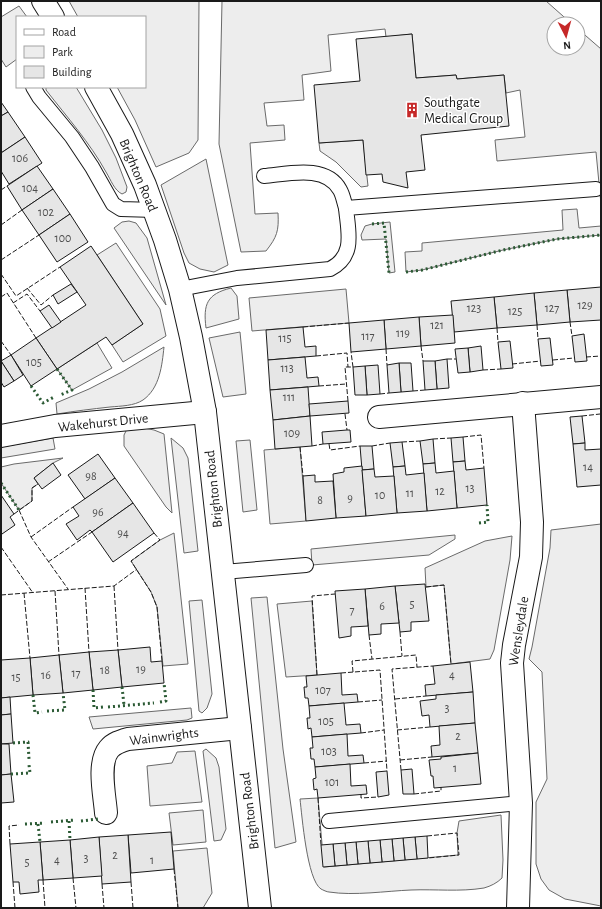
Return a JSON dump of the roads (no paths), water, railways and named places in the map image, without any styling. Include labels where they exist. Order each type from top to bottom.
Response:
[{"type":"street","points":[[43,1],[52,16]]},
{"type":"street","name":"Brighton Road","points":[[97,88],[122,134],[154,210],[180,289],[191,337],[205,412],[260,908]]},
{"type":"street","points":[[379,417],[601,397]]},
{"type":"street","name":"Wensleydale","points":[[518,908],[521,803],[512,663],[514,645],[531,557],[532,522],[523,404]]},
{"type":"street","name":"Wakehurst Drive","points":[[1,436],[55,426],[205,412]]},
{"type":"street","name":"Wainwrights","points":[[106,813],[102,768],[104,758],[109,749],[117,742],[128,739],[240,728]]},
{"type":"lane","points":[[34,88],[39,97],[72,137],[114,204],[121,209],[154,210]]},
{"type":"lane","points":[[180,289],[237,278],[330,268],[339,265],[347,252],[349,242],[346,208],[340,190],[330,179],[321,174],[307,173],[264,176]]},
{"type":"lane","points":[[346,208],[596,189]]},
{"type":"lane","points":[[222,572],[306,565]]},
{"type":"lane","points":[[329,821],[521,803]]},
{"type":"place","name":"Southgate Medical Group","points":[[412,110]]}]
